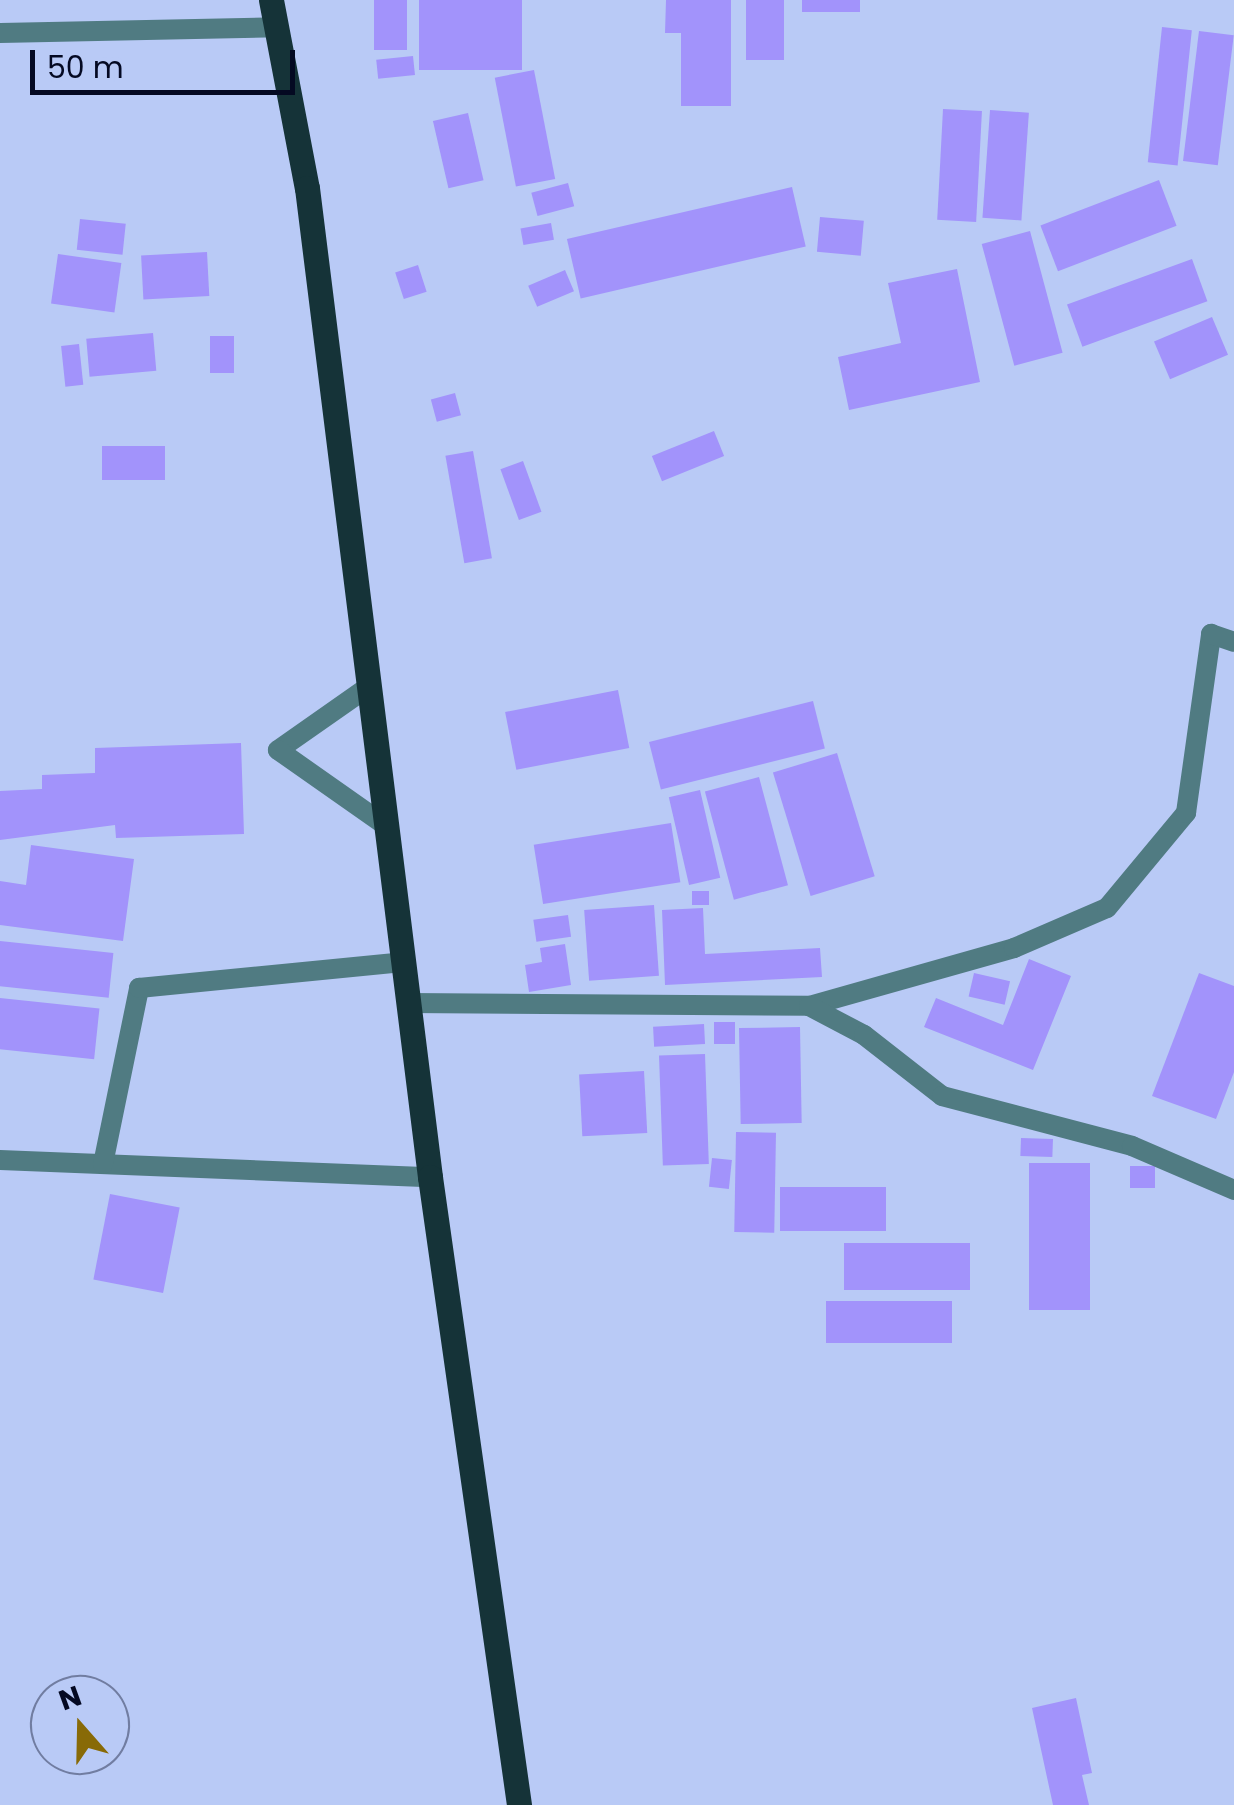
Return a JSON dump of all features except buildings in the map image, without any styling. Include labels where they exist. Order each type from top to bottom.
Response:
[{"type":"main road","points":[[271,0],[307,188],[430,1177],[519,1805]]},
{"type":"street","points":[[0,33],[276,28]]},
{"type":"street","points":[[408,1003],[809,1006],[1014,948],[1108,908],[1186,814],[1211,634],[1234,642]]},
{"type":"street","points":[[368,688],[278,750],[386,826]]},
{"type":"street","points":[[103,1164],[139,988],[403,962]]},
{"type":"street","points":[[809,1006],[864,1034],[942,1096],[1132,1146],[1234,1190]]},
{"type":"street","points":[[0,1160],[430,1177]]}]
